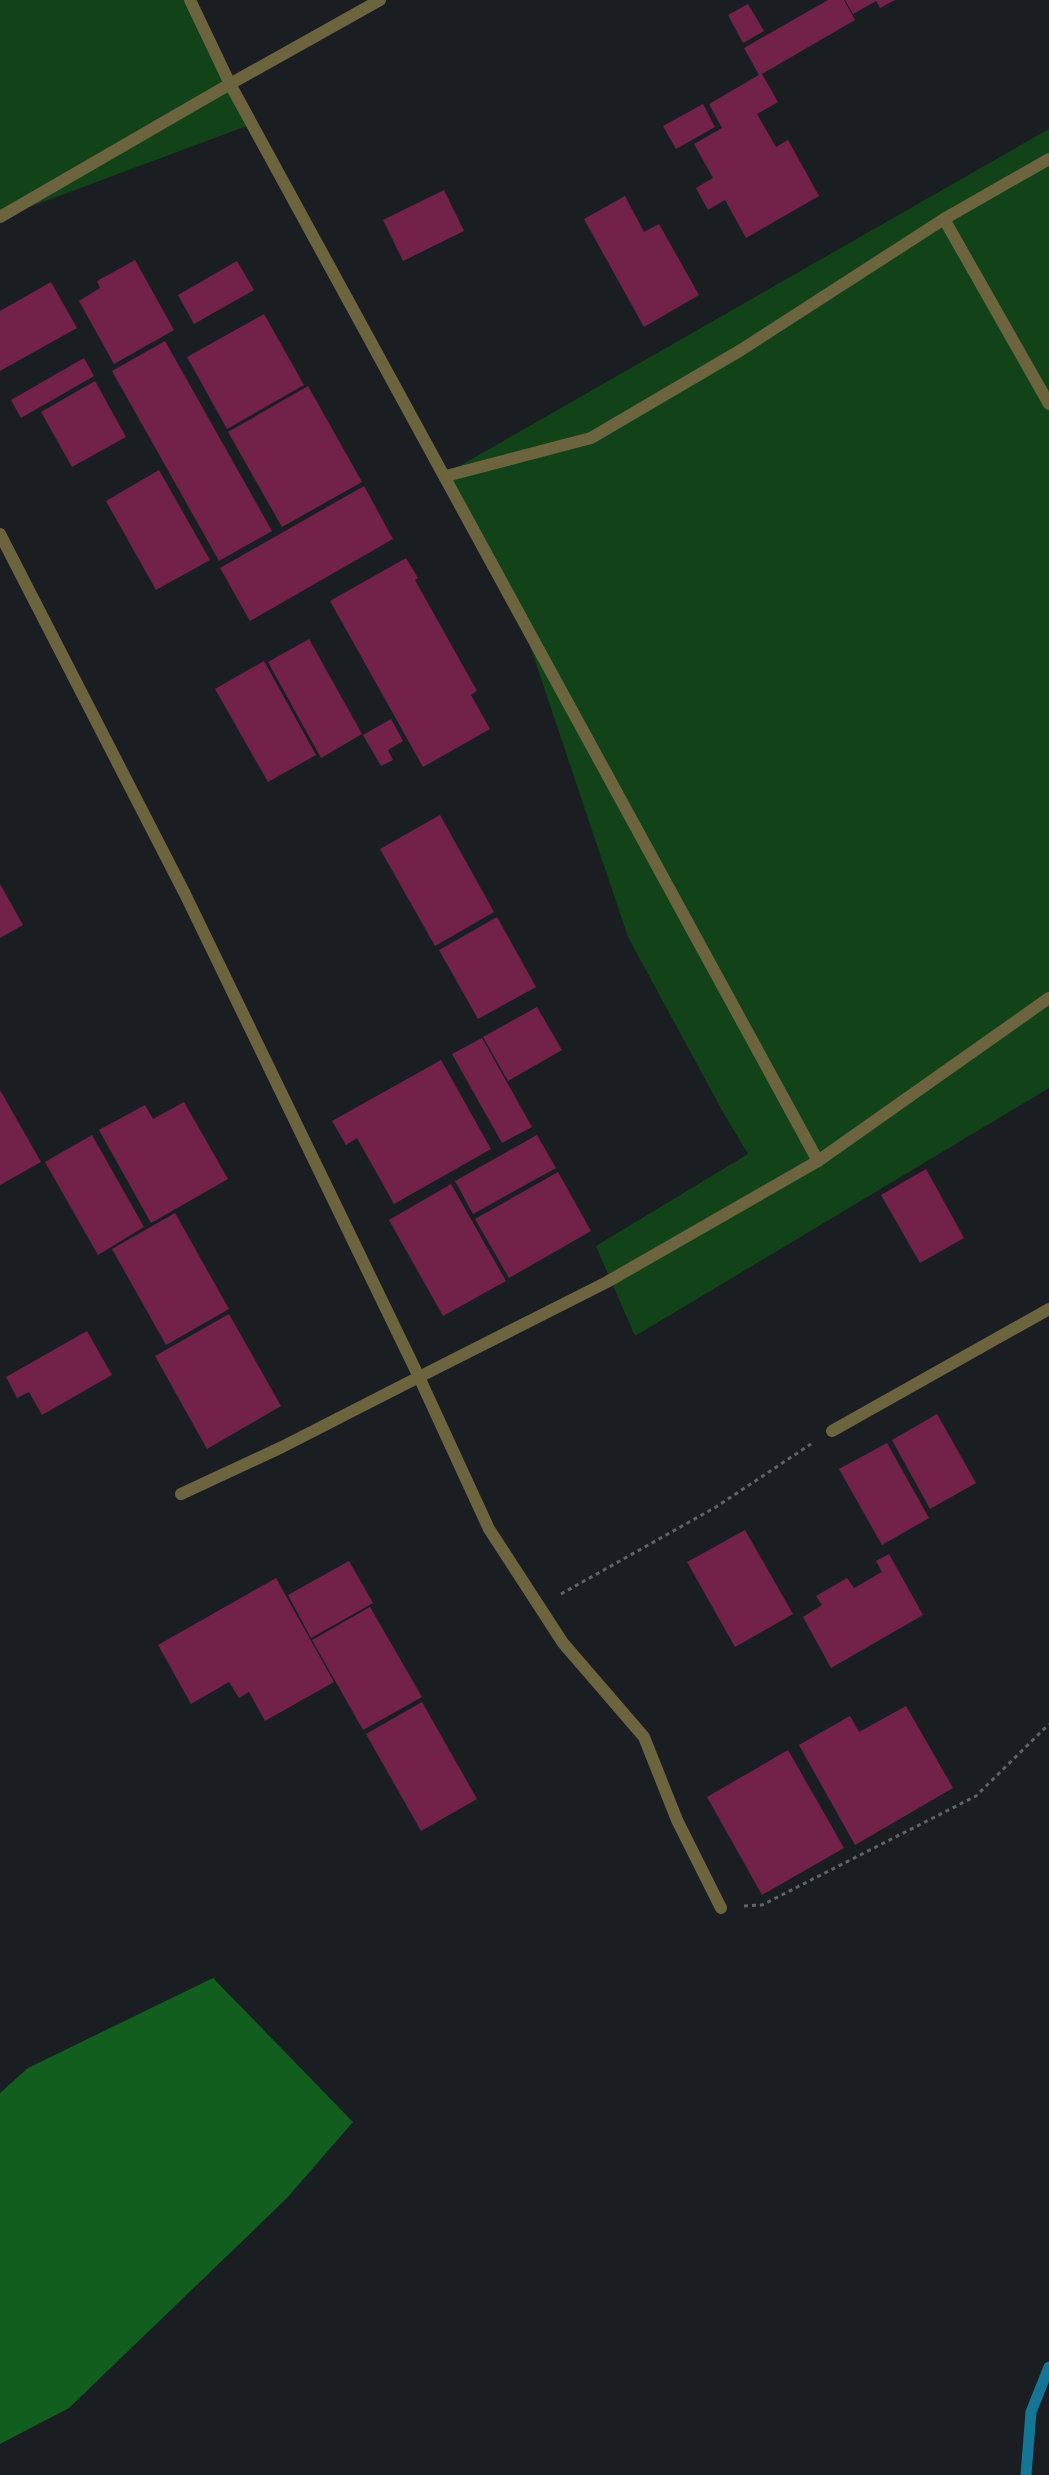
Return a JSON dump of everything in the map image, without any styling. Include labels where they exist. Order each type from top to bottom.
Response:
[{"type":"street","points":[[190,0],[230,84],[446,476],[818,1161]]},
{"type":"street","points":[[0,217],[380,0]]},
{"type":"street","points":[[446,476],[591,438],[741,350],[944,219],[1049,159]]},
{"type":"street","points":[[944,219],[1049,404]]},
{"type":"street","points":[[0,534],[185,894],[419,1377],[488,1529],[563,1643],[644,1737],[677,1820],[721,1908]]},
{"type":"street","points":[[181,1494],[282,1447],[607,1282],[818,1161],[1049,998]]},
{"type":"street","points":[[832,1431],[1049,1310]]},
{"type":"path","points":[[539,1606],[716,1507],[832,1431]]},
{"type":"path","points":[[721,1908],[762,1905],[976,1796],[1049,1724]]},
{"type":"green space","points":[[0,0],[185,0],[252,124],[0,218]]},
{"type":"green space","points":[[1049,129],[1049,1088],[635,1336],[596,1246],[748,1154],[723,1112],[628,937],[527,637],[442,476]]},
{"type":"green space","points":[[213,1978],[353,2122],[286,2199],[69,2408],[0,2444],[0,2093],[28,2068]]},
{"type":"building","points":[[828,0],[844,0],[855,20],[762,74],[778,102],[757,114],[776,147],[788,140],[819,196],[746,238],[725,200],[708,210],[696,188],[713,178],[694,144],[722,128],[709,104],[759,75],[744,48]]},
{"type":"building","points":[[845,0],[895,0],[880,8],[876,1],[853,14]]},
{"type":"building","points":[[748,4],[764,31],[743,43],[728,15]]},
{"type":"building","points":[[703,104],[715,127],[676,149],[663,126]]},
{"type":"building","points":[[444,190],[464,231],[403,261],[383,220]]},
{"type":"building","points":[[625,196],[644,232],[659,224],[699,295],[644,327],[584,219]]},
{"type":"building","points":[[135,260],[174,330],[114,364],[79,301],[100,288],[97,281]]},
{"type":"building","points":[[237,261],[254,290],[194,324],[178,295]]},
{"type":"building","points":[[51,282],[77,328],[0,371],[0,311]]},
{"type":"building","points":[[264,314],[304,385],[227,429],[187,357]]},
{"type":"building","points":[[165,341],[272,531],[219,561],[112,371]]},
{"type":"building","points":[[84,358],[94,376],[21,418],[11,400]]},
{"type":"building","points":[[95,381],[126,437],[72,467],[41,412]]},
{"type":"building","points":[[308,386],[362,482],[282,527],[228,432]]},
{"type":"building","points":[[159,470],[210,560],[156,590],[106,501]]},
{"type":"building","points":[[364,486],[393,539],[250,621],[220,568]]},
{"type":"building","points":[[406,558],[418,578],[415,580],[477,691],[471,695],[490,729],[423,767],[330,601]]},
{"type":"building","points":[[309,639],[362,734],[321,758],[268,662]]},
{"type":"building","points":[[264,661],[316,755],[268,782],[215,689]]},
{"type":"building","points":[[391,719],[403,741],[388,750],[393,760],[381,766],[363,735]]},
{"type":"building","points":[[440,815],[494,912],[435,946],[380,849]]},
{"type":"building","points":[[0,884],[23,925],[0,938]]},
{"type":"building","points":[[497,917],[536,987],[478,1019],[439,950]]},
{"type":"building","points":[[537,1007],[562,1050],[508,1081],[483,1037]]},
{"type":"building","points":[[482,1038],[532,1127],[502,1143],[452,1054]]},
{"type":"building","points":[[441,1060],[491,1149],[394,1204],[357,1138],[346,1145],[332,1121]]},
{"type":"building","points":[[0,1090],[41,1162],[0,1185]]},
{"type":"building","points":[[184,1102],[228,1179],[151,1223],[99,1130],[145,1105],[153,1119]]},
{"type":"building","points":[[92,1135],[144,1227],[98,1255],[45,1162]]},
{"type":"building","points":[[537,1135],[556,1168],[473,1214],[455,1181]]},
{"type":"building","points":[[926,1169],[964,1238],[920,1263],[881,1195]]},
{"type":"building","points":[[558,1172],[591,1231],[509,1278],[475,1219]]},
{"type":"building","points":[[451,1184],[506,1281],[443,1316],[389,1220]]},
{"type":"building","points":[[175,1213],[229,1309],[166,1345],[112,1249]]},
{"type":"building","points":[[229,1314],[281,1406],[207,1449],[155,1356]]},
{"type":"building","points":[[87,1331],[112,1375],[42,1415],[29,1392],[17,1398],[6,1377]]},
{"type":"building","points":[[937,1414],[976,1483],[930,1509],[892,1440]]},
{"type":"building","points":[[887,1443],[929,1518],[882,1545],[839,1469]]},
{"type":"building","points":[[745,1530],[793,1614],[735,1647],[687,1562]]},
{"type":"building","points":[[889,1554],[923,1615],[831,1668],[803,1617],[822,1605],[816,1596],[847,1578],[854,1588],[882,1572],[876,1561]]},
{"type":"building","points":[[349,1561],[373,1603],[311,1638],[288,1595]]},
{"type":"building","points":[[276,1578],[334,1682],[265,1721],[249,1692],[239,1698],[229,1682],[191,1704],[158,1645]]},
{"type":"building","points":[[370,1607],[422,1697],[363,1730],[312,1640]]},
{"type":"building","points":[[422,1702],[477,1799],[421,1831],[366,1734]]},
{"type":"building","points":[[906,1706],[953,1788],[855,1845],[799,1745],[850,1716],[859,1732]]},
{"type":"building","points":[[788,1750],[844,1848],[762,1895],[707,1797]]},
{"type":"waterway","points":[[1026,2475],[1031,2412],[1049,2367]]}]
